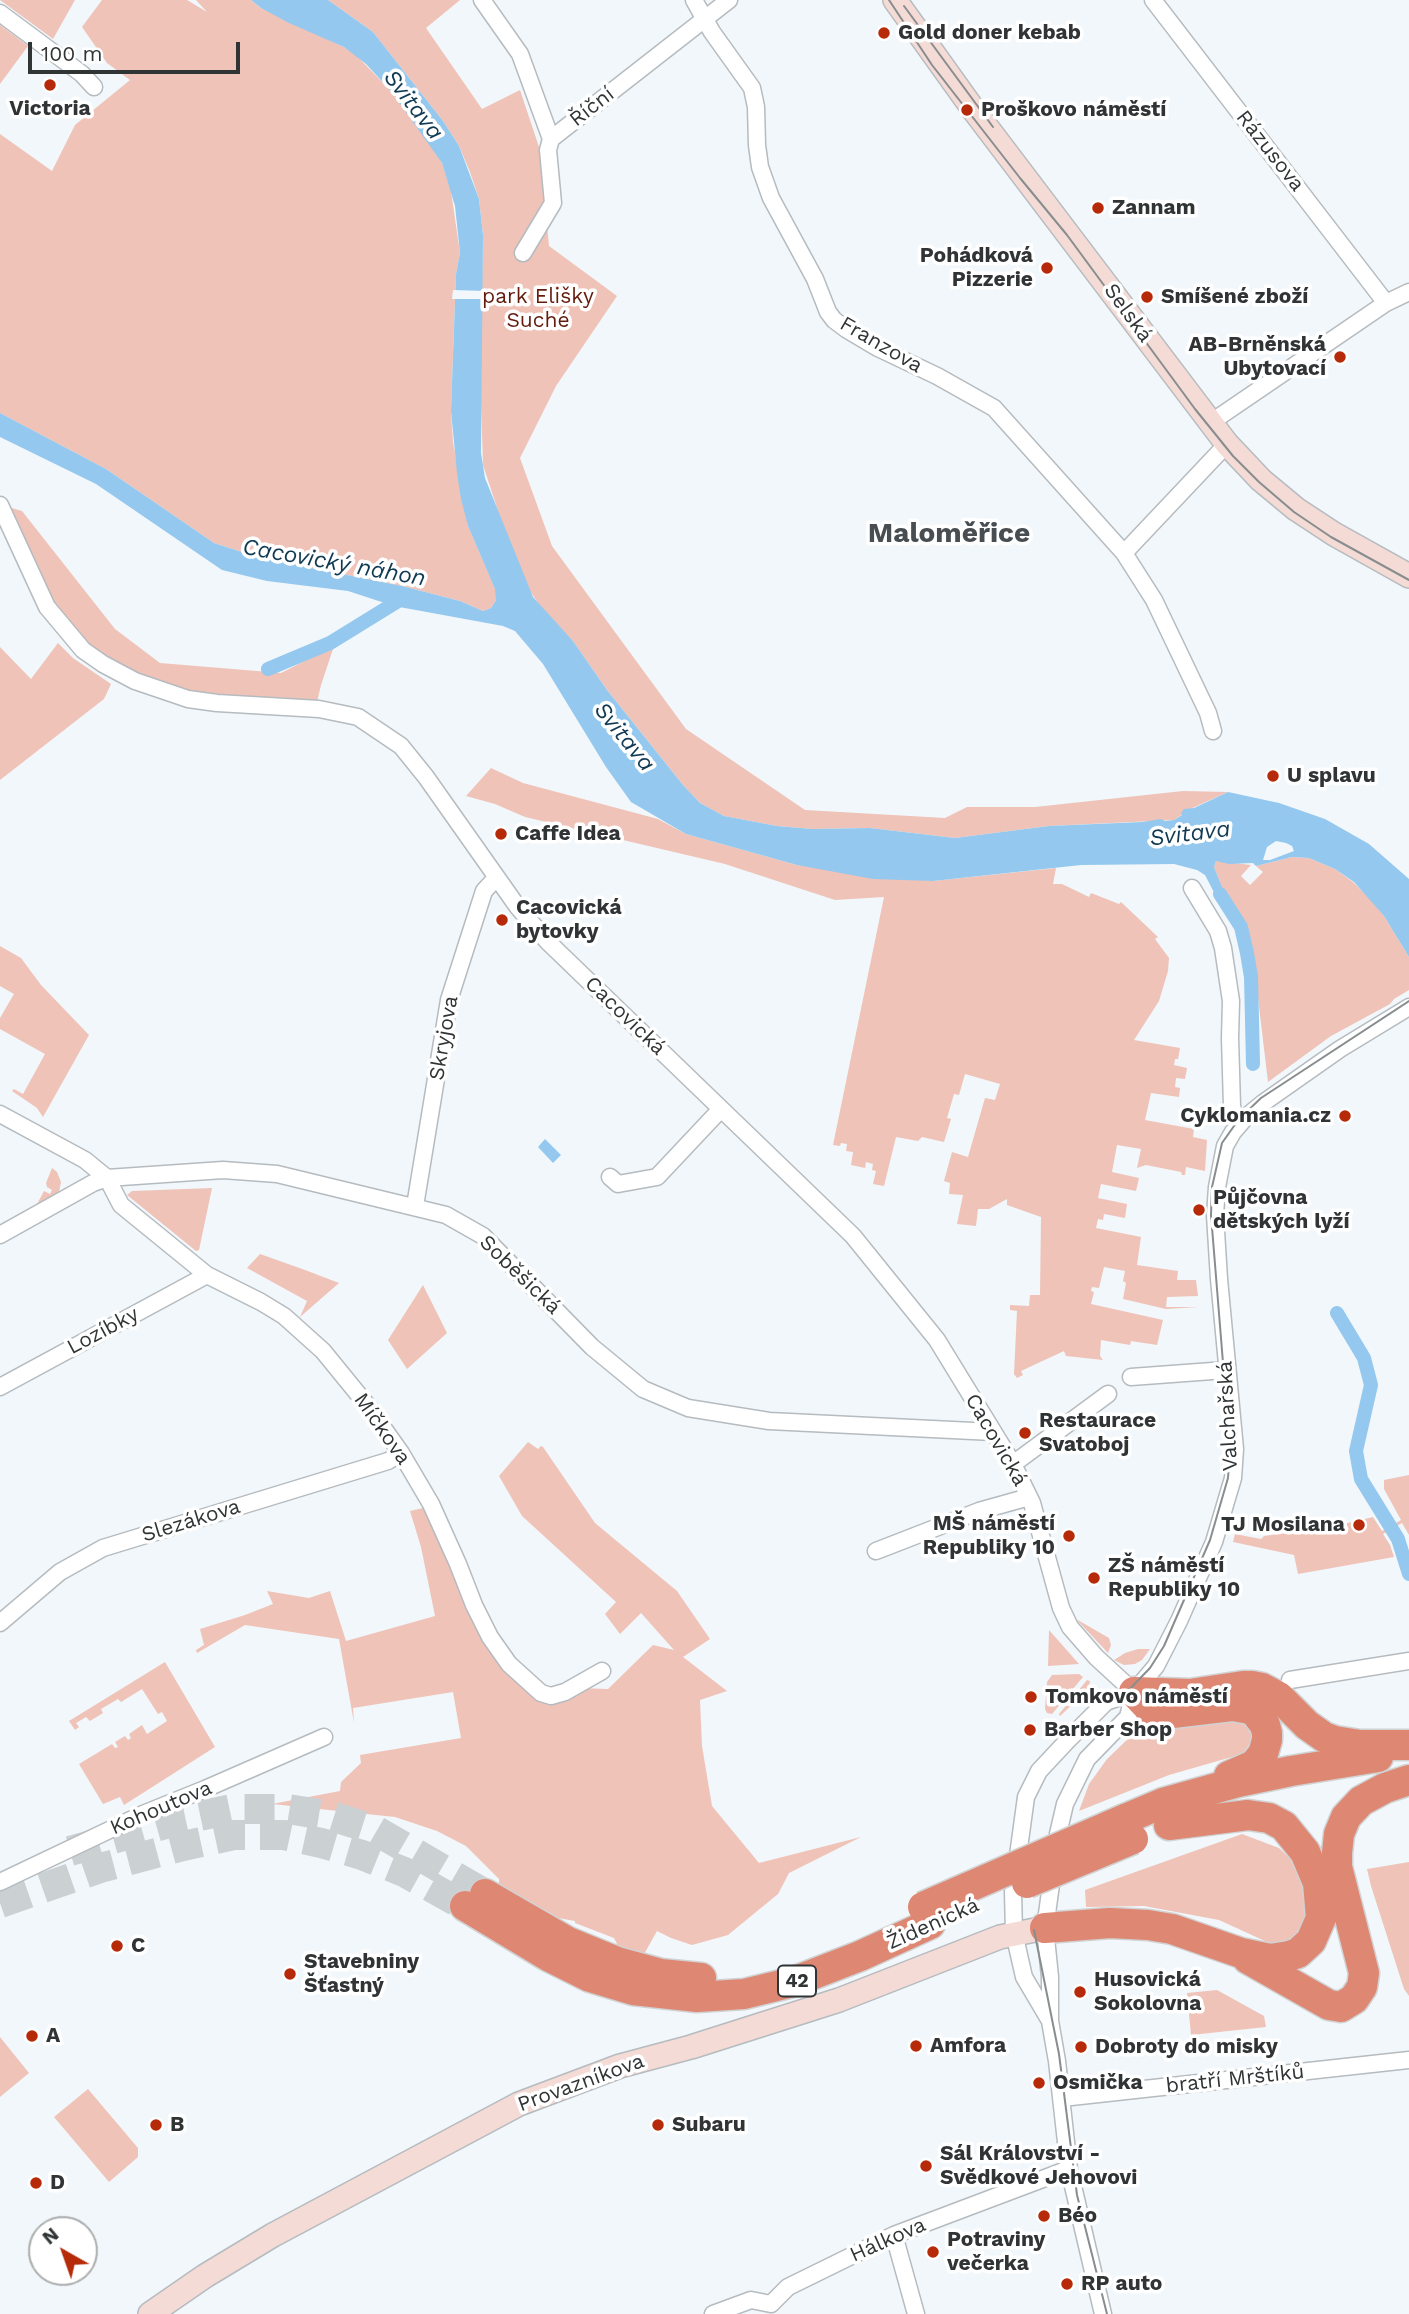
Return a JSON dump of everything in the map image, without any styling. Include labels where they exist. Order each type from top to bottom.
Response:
[{"type":"highway","points":[[1134,1692],[1184,1694],[1252,1686],[1279,1697],[1307,1725],[1324,1737],[1360,1745],[1409,1745]]},
{"type":"highway","points":[[1134,1692],[1150,1710],[1164,1714],[1226,1706],[1244,1707],[1261,1719],[1267,1733],[1266,1747],[1254,1765],[1166,1814]]},
{"type":"highway","points":[[1229,1949],[1329,2004],[1341,2007],[1354,1999],[1362,1987],[1364,1973],[1338,1867],[1336,1853],[1339,1834],[1346,1817],[1362,1801],[1385,1788],[1405,1769]]},
{"type":"highway","name":"Židenická","points":[[475,1900],[617,1962],[661,1974],[700,1978],[740,1975],[790,1964],[856,1938],[926,1916],[1129,1829],[1264,1776],[1405,1769]]},
{"type":"highway","points":[[1045,1928],[1110,1923],[1148,1925],[1192,1934],[1254,1956],[1280,1959],[1298,1952],[1311,1941],[1319,1926],[1321,1906],[1318,1883],[1311,1861],[1290,1831],[1269,1818],[1248,1815],[1166,1814]]},
{"type":"main road","name":"Selská","points":[[895,0],[978,116],[1210,423],[1220,450],[1303,514],[1409,576]]},
{"type":"main road","name":"Provazníkova","points":[[150,2314],[205,2276],[273,2235],[519,2104],[620,2066],[691,2047],[814,2008],[909,1974],[978,1945],[1045,1928]]},
{"type":"street","points":[[482,0],[520,54],[551,139]]},
{"type":"street","name":"Franzova","points":[[694,0],[752,88],[760,167],[771,198],[815,279],[828,312],[834,320],[878,348],[994,408],[1124,553],[1154,600],[1208,713],[1213,731]]},
{"type":"street","name":"Říční","points":[[523,253],[552,203],[548,150],[551,139],[729,0]]},
{"type":"street","name":"Rázusova","points":[[1153,0],[1386,303]]},
{"type":"street","points":[[0,13],[82,74],[93,87]]},
{"type":"street","points":[[1210,423],[1386,303],[1409,292]]},
{"type":"street","points":[[1124,553],[1220,450]]},
{"type":"street","name":"Cacovická","points":[[0,505],[47,607],[83,650],[103,664],[135,681],[188,699],[319,709],[358,717],[401,746],[496,878],[548,942],[853,1236],[937,1340],[1013,1464],[1029,1497],[1061,1608],[1070,1627],[1096,1657],[1134,1692]]},
{"type":"street","name":"Skryjova","points":[[415,1206],[449,1000],[484,891],[496,878]]},
{"type":"street","points":[[1192,888],[1218,931],[1223,948],[1231,1001],[1233,1106],[1234,1114],[1241,1122]]},
{"type":"street","name":"Valchařská","points":[[1134,1692],[1165,1651],[1220,1524],[1233,1478],[1234,1449],[1215,1215],[1225,1146],[1241,1122],[1263,1103],[1340,1049],[1405,1009]]},
{"type":"street","points":[[610,1177],[618,1184],[657,1177],[721,1109]]},
{"type":"street","points":[[0,1114],[85,1160],[107,1178]]},
{"type":"street","name":"Soběšická","points":[[107,1178],[223,1170],[277,1174],[446,1215],[483,1236],[592,1347],[643,1389],[688,1408],[769,1421],[993,1433]]},
{"type":"street","points":[[0,1235],[93,1183],[107,1178]]},
{"type":"street","name":"Míčkova","points":[[107,1178],[121,1205],[207,1275],[284,1316],[323,1351],[367,1405],[431,1504],[474,1605],[490,1637],[509,1664],[541,1693],[551,1696],[565,1692],[602,1671]]},
{"type":"street","name":"Lozíbky","points":[[0,1387],[207,1275]]},
{"type":"street","points":[[1131,1377],[1226,1370]]},
{"type":"street","points":[[1013,1464],[1108,1394]]},
{"type":"street","name":"Slezákova","points":[[0,1623],[61,1572],[103,1548],[388,1461],[401,1454]]},
{"type":"street","points":[[876,1551],[979,1511],[1029,1497]]},
{"type":"street","points":[[1290,1680],[1409,1661]]},
{"type":"street","points":[[1050,2021],[1024,1977],[1014,1934],[1012,1896],[1026,1797],[1034,1780],[1051,1758],[1106,1702],[1134,1692],[1128,1717],[1087,1759],[1065,1804],[1058,1834],[1045,1928],[1050,1977],[1050,2021],[1069,2169],[1103,2314]]},
{"type":"street","name":"Kohoutova","points":[[0,1882],[143,1814],[324,1737]]},
{"type":"street","name":"bratří Mrštíků","points":[[1062,2098],[1409,2060]]},
{"type":"street","name":"Hálkova","points":[[713,2314],[751,2300],[770,2309],[788,2287],[894,2235],[1069,2169]]},
{"type":"street","points":[[894,2235],[916,2314]]},
{"type":"green space","points":[[0,0],[75,0],[53,39]]},
{"type":"green space","points":[[102,0],[187,0],[207,12],[196,0],[251,0],[261,8],[356,55],[391,91],[433,148],[442,163],[451,191],[460,253],[456,274],[451,411],[453,442],[468,526],[497,593],[491,608],[483,611],[460,601],[402,586],[257,557],[214,543],[106,469],[0,413],[0,134],[52,171],[75,125],[130,80],[107,63],[82,27]]},
{"type":"green space","name":"park Elišky Suché","points":[[328,0],[460,0],[426,28],[482,109],[520,90],[540,150],[549,246],[617,296],[556,386],[520,458],[552,546],[686,729],[805,810],[945,818],[967,807],[1035,807],[1183,791],[1228,792],[1190,809],[1174,820],[1049,826],[955,838],[870,828],[812,829],[777,826],[724,816],[700,803],[528,588],[483,465],[480,371],[483,235],[479,199],[470,172],[459,146],[443,121],[373,32]]},
{"type":"green space","points":[[0,25],[28,46],[0,84]]},
{"type":"green space","points":[[8,507],[22,511],[115,629],[160,663],[281,673],[334,646],[317,702],[290,698],[214,696],[161,685],[113,664],[68,628],[30,562]]},
{"type":"green space","points":[[58,643],[73,658],[111,684],[104,699],[0,780],[0,647],[31,679]]},
{"type":"green space","points":[[491,768],[523,783],[658,819],[686,834],[797,865],[933,881],[1056,868],[1053,884],[1062,884],[1089,897],[1091,893],[1119,904],[1121,902],[1158,937],[1155,939],[1169,958],[1159,1001],[1134,1040],[1180,1048],[1174,1065],[1187,1068],[1185,1079],[1176,1078],[1175,1087],[1180,1088],[1179,1097],[1151,1093],[1145,1120],[1194,1129],[1193,1137],[1207,1140],[1205,1171],[1186,1167],[1185,1175],[1182,1175],[1181,1172],[1146,1165],[1137,1168],[1141,1149],[1117,1145],[1112,1172],[1139,1178],[1136,1191],[1101,1184],[1098,1198],[1127,1204],[1125,1218],[1104,1214],[1103,1220],[1098,1219],[1096,1228],[1141,1237],[1137,1265],[1178,1271],[1177,1280],[1196,1280],[1198,1296],[1167,1297],[1166,1307],[1199,1307],[1166,1309],[1123,1299],[1125,1271],[1104,1267],[1099,1288],[1092,1287],[1091,1291],[1094,1292],[1091,1304],[1163,1320],[1157,1345],[1131,1341],[1130,1345],[1101,1340],[1100,1356],[1103,1360],[1066,1356],[1064,1351],[1021,1371],[1023,1375],[1017,1378],[1014,1374],[1017,1311],[1010,1310],[1010,1305],[1029,1306],[1030,1295],[1040,1295],[1041,1217],[1007,1205],[1007,1199],[989,1209],[978,1209],[976,1226],[957,1224],[963,1195],[949,1194],[950,1183],[944,1181],[952,1152],[968,1157],[985,1098],[995,1100],[1000,1084],[965,1074],[959,1095],[954,1094],[947,1118],[951,1119],[944,1142],[922,1137],[918,1141],[896,1137],[884,1186],[873,1184],[876,1171],[872,1170],[873,1164],[866,1162],[865,1168],[851,1165],[853,1152],[846,1151],[847,1144],[833,1145],[884,897],[835,900],[725,864],[525,817],[495,804],[466,796]]},
{"type":"green space","points":[[1292,857],[1309,858],[1335,869],[1370,899],[1384,916],[1409,957],[1409,990],[1390,1004],[1331,1036],[1268,1082],[1254,965],[1246,925],[1226,898],[1214,867],[1216,861],[1251,865],[1241,876],[1250,885],[1263,872],[1256,866]]},
{"type":"green space","points":[[0,946],[21,958],[41,985],[89,1035],[43,1117],[37,1108],[12,1091],[14,1089],[23,1094],[45,1054],[0,1029],[0,1018],[14,994],[0,986]]},
{"type":"green space","points":[[52,1168],[61,1182],[59,1192],[35,1208],[44,1191],[50,1194],[52,1190],[46,1183]]},
{"type":"green space","points":[[212,1188],[199,1250],[196,1251],[127,1195],[132,1191]]},
{"type":"green space","points":[[260,1254],[339,1283],[300,1317],[307,1301],[247,1268]]},
{"type":"green space","points":[[423,1285],[447,1333],[407,1369],[388,1340]]},
{"type":"green space","points":[[528,1442],[538,1449],[543,1447],[595,1523],[677,1591],[710,1639],[683,1657],[727,1691],[700,1700],[702,1746],[712,1806],[759,1863],[861,1837],[789,1873],[778,1894],[728,1935],[692,1945],[657,1931],[643,1956],[620,1950],[614,1938],[575,1921],[552,1917],[551,1913],[534,1907],[499,1887],[499,1879],[466,1846],[437,1831],[395,1817],[272,1804],[340,1791],[341,1782],[361,1763],[360,1755],[461,1738],[453,1692],[353,1708],[354,1723],[339,1639],[245,1625],[197,1653],[196,1650],[204,1645],[200,1629],[273,1604],[267,1591],[309,1598],[330,1591],[346,1641],[435,1616],[421,1547],[410,1511],[428,1507],[471,1608],[538,1696],[580,1688],[608,1689],[653,1645],[674,1650],[641,1613],[620,1634],[605,1614],[616,1602],[522,1516],[499,1476]]},
{"type":"green space","name":"TJ Mosilana","points":[[1409,1475],[1409,1535],[1402,1523],[1383,1534],[1394,1557],[1298,1574],[1294,1555],[1233,1542],[1235,1534],[1261,1539],[1264,1536],[1335,1526],[1373,1517],[1382,1531],[1401,1520],[1384,1489],[1384,1480]]},
{"type":"green space","points":[[1076,1619],[1109,1638],[1111,1645],[1108,1653]]},
{"type":"green space","points":[[1049,1630],[1079,1664],[1048,1666]]},
{"type":"green space","points":[[1150,1649],[1142,1660],[1135,1664],[1124,1665],[1114,1660],[1125,1653]]},
{"type":"green space","points":[[165,1662],[215,1747],[124,1805],[120,1797],[103,1804],[79,1764],[112,1744],[115,1748],[118,1747],[115,1742],[125,1736],[128,1740],[131,1738],[129,1734],[142,1725],[147,1734],[167,1721],[162,1712],[158,1714],[142,1689],[121,1702],[118,1699],[101,1709],[103,1713],[90,1721],[86,1717],[76,1723],[79,1727],[75,1730],[69,1721]]},
{"type":"green space","points":[[1079,1674],[1083,1677],[1052,1714],[1047,1713],[1047,1682],[1052,1675]]},
{"type":"green space","points":[[1087,1680],[1090,1681],[1088,1690],[1060,1716],[1059,1714]]},
{"type":"green space","points":[[1235,1715],[1250,1726],[1252,1741],[1242,1754],[1169,1775],[1079,1811],[1089,1784],[1107,1759],[1132,1735]]},
{"type":"green space","points":[[1242,1834],[1279,1848],[1302,1870],[1311,1916],[1303,1934],[1285,1944],[1267,1942],[1219,1920],[1144,1906],[1086,1907],[1085,1890]]},
{"type":"green space","points":[[1409,1862],[1409,1996],[1404,1989],[1367,1869]]},
{"type":"green space","points":[[1217,1990],[1264,2016],[1266,2027],[1191,2035],[1187,1993]]},
{"type":"green space","points":[[0,2037],[29,2073],[0,2097]]},
{"type":"green space","points":[[88,2089],[138,2148],[138,2157],[109,2182],[54,2117]]},
{"type":"water","name":"Svitava","points":[[251,0],[328,0],[373,32],[443,121],[459,146],[479,199],[483,235],[481,453],[485,478],[533,597],[573,641],[607,690],[700,803],[724,816],[777,826],[812,829],[870,828],[955,838],[1049,826],[1174,820],[1182,815],[1184,809],[1194,808],[1228,792],[1279,803],[1325,819],[1369,844],[1409,879],[1409,957],[1384,916],[1354,882],[1335,869],[1309,858],[1292,857],[1256,866],[1253,863],[1229,864],[1216,861],[1214,867],[1232,905],[1227,909],[1219,902],[1205,875],[1174,864],[1081,865],[933,881],[873,879],[797,865],[686,834],[631,802],[606,767],[543,664],[515,631],[503,626],[394,606],[348,591],[267,581],[222,570],[96,484],[0,437],[0,413],[106,469],[214,543],[257,557],[402,586],[460,601],[483,611],[491,608],[496,600],[495,589],[468,526],[457,473],[451,411],[456,274],[460,253],[455,206],[442,163],[391,91],[366,64],[344,47],[261,8]],"holes":[[[1276,841],[1292,846],[1294,851],[1263,860],[1267,847]]]},
{"type":"water","points":[[545,1139],[561,1155],[553,1163],[538,1147]]},
{"type":"pier","points":[[453,290],[485,291],[485,299],[452,299]]},
{"type":"waterway","name":"Cacovický náhon","points":[[268,669],[330,643],[403,598]]},
{"type":"waterway","points":[[1220,894],[1241,927],[1247,953],[1251,977],[1253,1064]]},
{"type":"waterway","points":[[1337,1313],[1364,1358],[1371,1385],[1356,1451],[1361,1479],[1398,1539],[1409,1574]]},
{"type":"tunnel","points":[[70,1851],[180,1820],[232,1809],[288,1809],[331,1816],[375,1830],[485,1894]]},
{"type":"tunnel","points":[[0,1903],[100,1868],[183,1846],[234,1835],[284,1835],[362,1855],[404,1872],[465,1906]]},
{"type":"tram line","points":[[889,0],[932,65],[1067,235],[1195,409],[1233,456],[1294,512],[1331,537],[1409,580]]},
{"type":"tram line","points":[[904,6],[993,127]]},
{"type":"tram line","points":[[1125,1694],[1150,1668],[1164,1646],[1210,1540],[1228,1478],[1230,1449],[1211,1215],[1212,1187],[1222,1143],[1239,1119],[1261,1098],[1409,1001]]},
{"type":"tram line","points":[[1034,1930],[1059,2054],[1077,2195],[1107,2314]]},
{"type":"place","name":"Gold doner kebab","points":[[884,33]]},
{"type":"place","name":"Victoria","points":[[50,85]]},
{"type":"place","name":"Proškovo náměstí","points":[[967,110]]},
{"type":"place","name":"Zannam","points":[[1098,208]]},
{"type":"place","name":"Pohádková Pizzerie","points":[[1047,268]]},
{"type":"place","name":"Smíšené zboží","points":[[1147,297]]},
{"type":"place","name":"AB-Brněnská Ubytovací","points":[[1340,357]]},
{"type":"place","name":"U splavu","points":[[1273,776]]},
{"type":"place","name":"Caffe Idea","points":[[501,834]]},
{"type":"place","name":"Cacovická bytovky","points":[[502,920]]},
{"type":"place","name":"Cyklomania.cz","points":[[1345,1116]]},
{"type":"place","name":"Půjčovna dětských lyží","points":[[1199,1210]]},
{"type":"place","name":"Restaurace Svatoboj","points":[[1025,1433]]},
{"type":"place","name":"TJ Mosilana","points":[[1359,1525]]},
{"type":"place","name":"MŠ náměstí Republiky 10","points":[[1069,1536]]},
{"type":"place","name":"ZŠ náměstí Republiky 10","points":[[1094,1578]]},
{"type":"place","name":"Tomkovo náměstí","points":[[1031,1697]]},
{"type":"place","name":"Barber Shop","points":[[1030,1730]]},
{"type":"place","name":"C","points":[[117,1946]]},
{"type":"place","name":"Stavebniny Šťastný","points":[[290,1974]]},
{"type":"place","name":"Husovická Sokolovna","points":[[1080,1992]]},
{"type":"place","name":"A","points":[[32,2036]]},
{"type":"place","name":"Amfora","points":[[916,2046]]},
{"type":"place","name":"Dobroty do misky","points":[[1081,2047]]},
{"type":"place","name":"Osmička","points":[[1039,2083]]},
{"type":"place","name":"B","points":[[156,2125]]},
{"type":"place","name":"Subaru","points":[[658,2125]]},
{"type":"place","name":"Sál Království - Svědkové Jehovovi","points":[[926,2166]]},
{"type":"place","name":"D","points":[[36,2183]]},
{"type":"place","name":"Béo","points":[[1044,2216]]},
{"type":"place","name":"Potraviny večerka","points":[[933,2252]]},
{"type":"place","name":"RP auto","points":[[1067,2284]]},
{"type":"district","name":"Maloměřice","points":[[949,534]]}]
